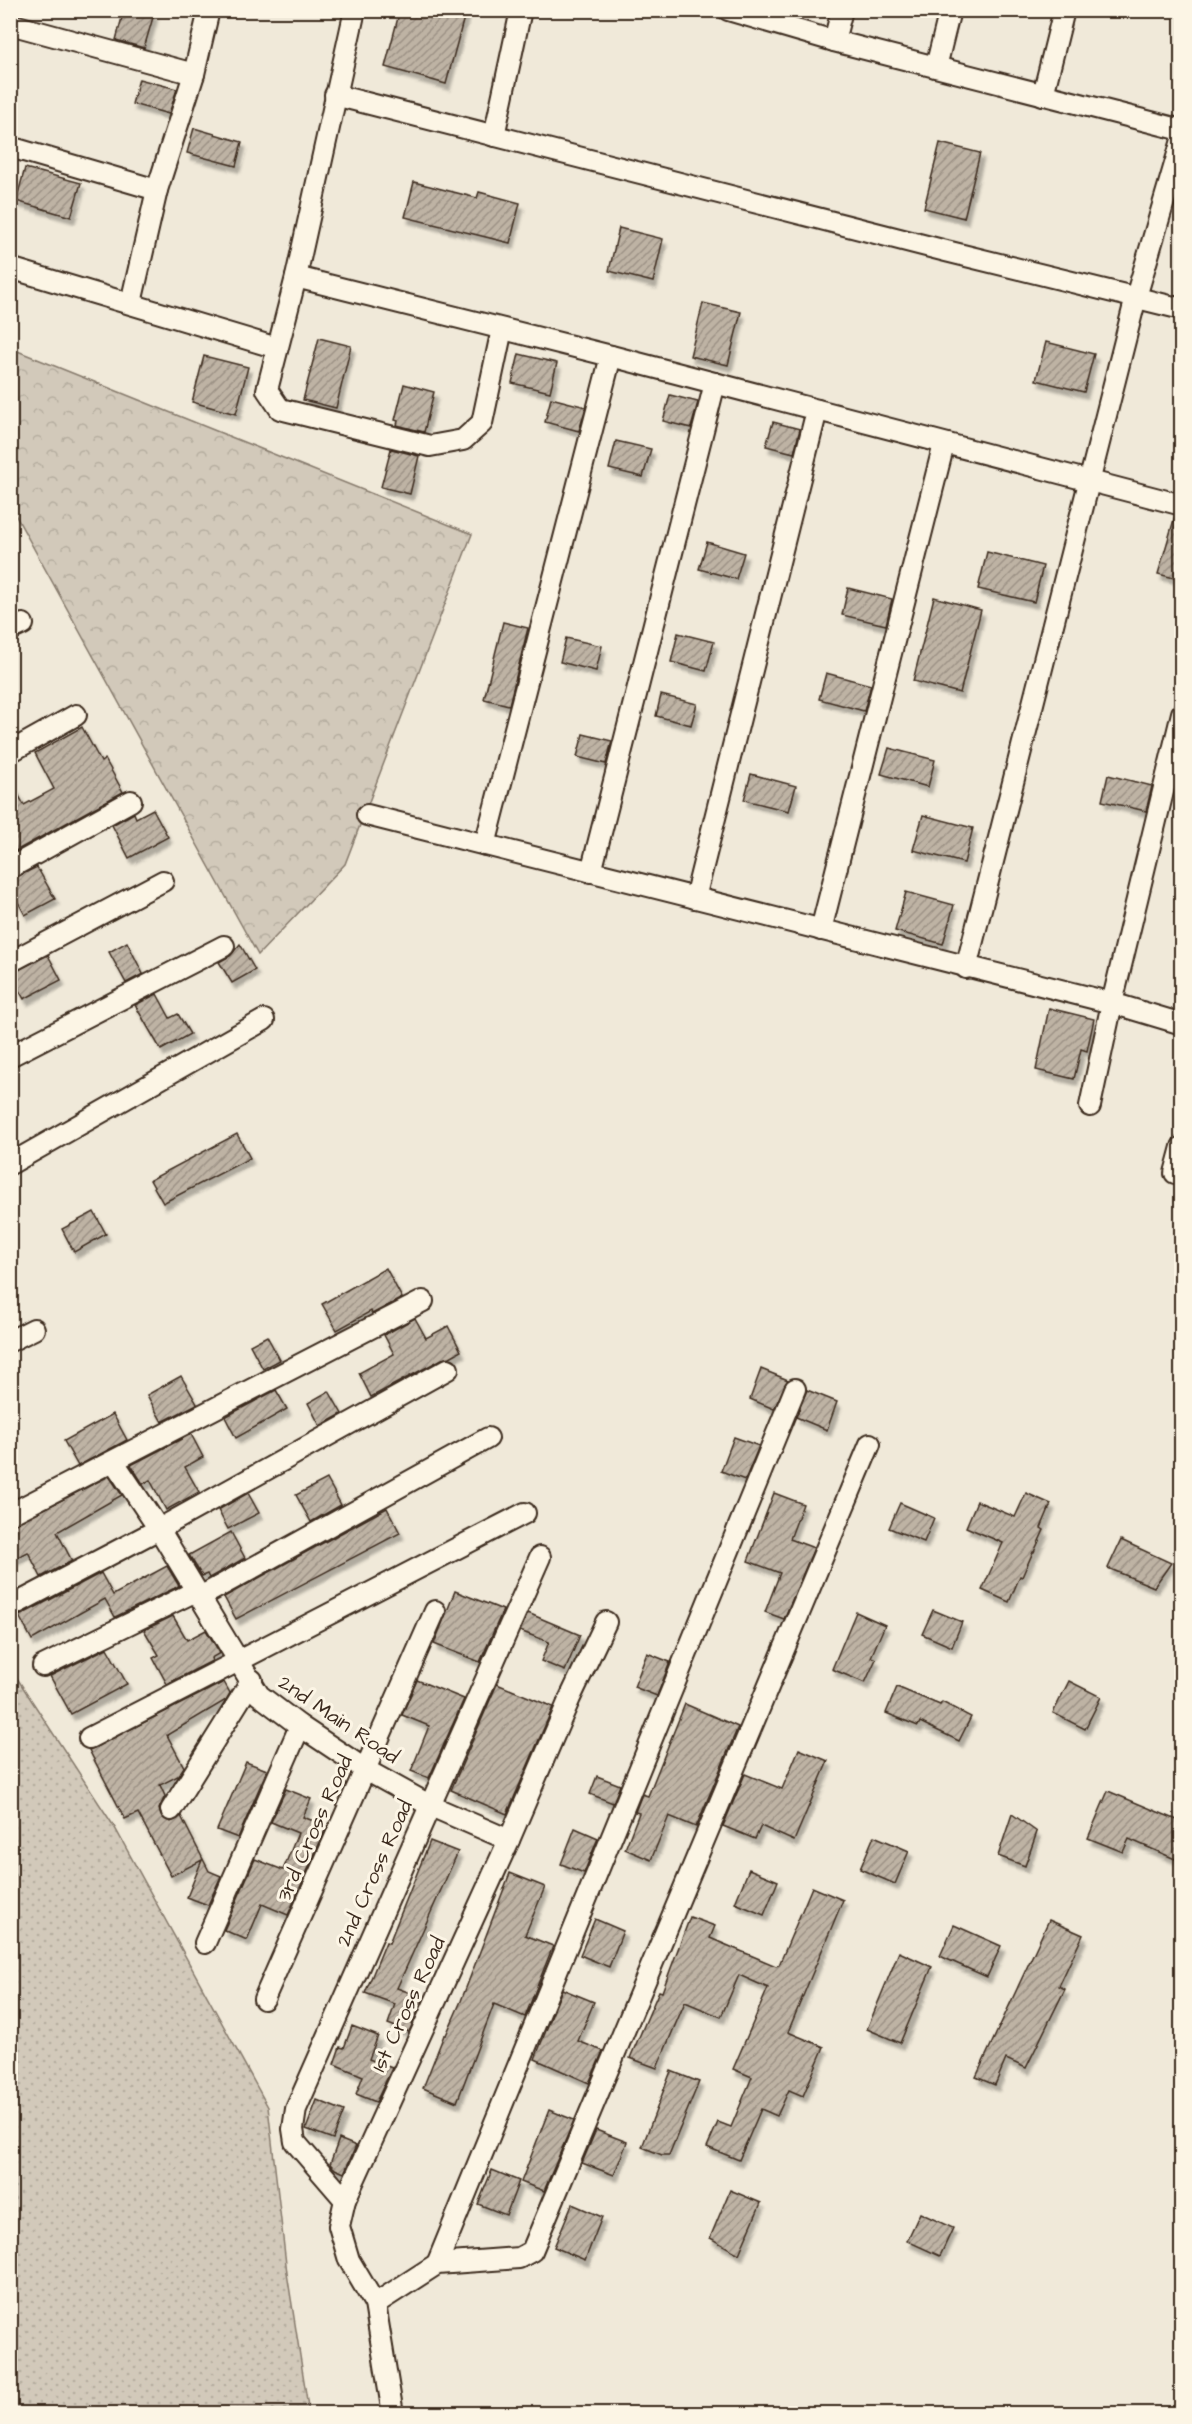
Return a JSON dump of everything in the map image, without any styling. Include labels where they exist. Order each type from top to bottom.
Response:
[{"type":"street","points":[[132,303],[157,190],[194,75],[209,10]]},
{"type":"street","points":[[355,10],[296,277],[267,390],[280,409],[430,446],[463,440],[482,423],[502,329]]},
{"type":"street","points":[[494,136],[521,10]]},
{"type":"street","points":[[728,10],[834,41],[1182,130]]},
{"type":"street","points":[[834,41],[842,10]]},
{"type":"street","points":[[936,67],[950,10]]},
{"type":"street","points":[[1043,95],[1064,10]]},
{"type":"street","points":[[10,24],[194,75]]},
{"type":"street","points":[[335,95],[1182,309]]},
{"type":"street","points":[[966,968],[1136,297],[1182,140]]},
{"type":"street","points":[[10,147],[157,190]]},
{"type":"street","points":[[10,268],[277,348]]},
{"type":"street","points":[[296,277],[611,356],[1182,505]]},
{"type":"street","points":[[485,845],[611,356]]},
{"type":"street","points":[[591,872],[715,383]]},
{"type":"street","points":[[695,898],[817,410]]},
{"type":"street","points":[[821,930],[944,444]]},
{"type":"street","points":[[1090,1106],[1112,1003],[1182,713]]},
{"type":"street","points":[[10,752],[76,715]]},
{"type":"street","points":[[10,868],[131,801]]},
{"type":"street","points":[[368,815],[966,968],[1112,1003],[1182,1024]]},
{"type":"street","points":[[10,962],[163,881]]},
{"type":"street","points":[[10,1056],[224,946]]},
{"type":"street","points":[[10,1164],[264,1020]]},
{"type":"street","points":[[1175,1173],[1182,1147]]},
{"type":"street","points":[[10,1514],[423,1301]]},
{"type":"street","points":[[10,1341],[34,1329]]},
{"type":"street","points":[[10,1607],[159,1529],[448,1370]]},
{"type":"street","points":[[436,2264],[795,1389]]},
{"type":"street","points":[[43,1666],[198,1594],[488,1438]]},
{"type":"street","points":[[375,2304],[436,2264],[519,2258],[532,2251],[870,1444]]},
{"type":"street","name":"2nd Main Road","points":[[114,1462],[159,1529],[260,1695],[300,1726],[366,1770],[431,1806],[509,1840]]},
{"type":"street","points":[[89,1738],[525,1513]]},
{"type":"street","name":"2nd Cross Road","points":[[345,2200],[295,2142],[293,2129],[296,2109],[540,1557]]},
{"type":"street","name":"3rd Cross Road","points":[[264,1999],[435,1611]]},
{"type":"street","name":"1st Cross Road","points":[[393,2414],[375,2304],[349,2260],[339,2226],[345,2200],[606,1622]]},
{"type":"street","points":[[171,1810],[252,1680]]},
{"type":"street","points":[[205,1943],[300,1726]]},
{"type":"green space","points":[[10,348],[472,534],[345,864],[258,955],[11,507]]},
{"type":"green space","points":[[11,1669],[115,1828],[268,2107],[287,2273],[309,2413],[11,2413]]},
{"type":"building","points":[[124,10],[143,10],[154,14],[144,48],[116,40]]},
{"type":"building","points":[[400,10],[466,10],[446,84],[385,67]]},
{"type":"building","points":[[139,79],[177,89],[169,114],[132,104]]},
{"type":"building","points":[[194,128],[242,142],[236,166],[187,153]]},
{"type":"building","points":[[940,143],[980,153],[964,218],[924,208]]},
{"type":"building","points":[[25,168],[81,183],[71,217],[16,201]]},
{"type":"building","points":[[414,182],[477,198],[479,192],[520,203],[510,243],[405,217]]},
{"type":"building","points":[[619,228],[663,239],[653,282],[609,271]]},
{"type":"building","points":[[703,303],[741,312],[728,365],[690,356]]},
{"type":"building","points":[[319,338],[351,346],[336,408],[303,400]]},
{"type":"building","points":[[1046,342],[1094,354],[1084,392],[1036,380]]},
{"type":"building","points":[[519,354],[557,363],[550,392],[512,383]]},
{"type":"building","points":[[204,356],[248,367],[236,414],[192,402]]},
{"type":"building","points":[[404,384],[434,392],[424,432],[397,425],[398,421],[395,420]]},
{"type":"building","points":[[670,395],[698,402],[691,428],[663,421]]},
{"type":"building","points":[[551,398],[586,407],[579,431],[545,422]]},
{"type":"building","points":[[773,422],[800,429],[794,453],[766,446]]},
{"type":"building","points":[[616,441],[651,449],[643,477],[609,469]]},
{"type":"building","points":[[391,449],[419,456],[410,494],[381,487]]},
{"type":"building","points":[[1175,516],[1182,517],[1182,580],[1158,574]]},
{"type":"building","points":[[707,542],[744,553],[736,579],[699,569]]},
{"type":"building","points":[[987,552],[1043,566],[1034,602],[978,589]]},
{"type":"building","points":[[848,588],[892,599],[886,625],[842,615]]},
{"type":"building","points":[[934,597],[981,610],[960,693],[913,681]]},
{"type":"building","points":[[503,622],[528,628],[509,705],[484,699]]},
{"type":"building","points":[[678,633],[714,642],[706,671],[671,662]]},
{"type":"building","points":[[566,638],[602,646],[596,671],[560,662]]},
{"type":"building","points":[[826,673],[871,685],[864,711],[819,699]]},
{"type":"building","points":[[661,695],[697,704],[691,725],[656,716]]},
{"type":"building","points":[[82,727],[101,762],[105,759],[123,792],[10,854],[10,779],[24,805],[54,789],[35,753]]},
{"type":"building","points":[[583,734],[612,741],[606,764],[577,757]]},
{"type":"building","points":[[889,748],[935,760],[928,787],[881,774]]},
{"type":"building","points":[[751,774],[796,786],[789,811],[744,800]]},
{"type":"building","points":[[1108,775],[1152,786],[1146,811],[1102,801]]},
{"type":"building","points":[[153,809],[168,837],[129,858],[112,825],[134,813],[136,818]]},
{"type":"building","points":[[923,815],[973,828],[964,863],[913,850]]},
{"type":"building","points":[[37,867],[55,899],[25,915],[10,887],[10,880]]},
{"type":"building","points":[[906,892],[954,905],[943,944],[895,931]]},
{"type":"building","points":[[127,942],[143,974],[126,983],[109,952]]},
{"type":"building","points":[[240,944],[255,970],[232,983],[219,962],[230,956]]},
{"type":"building","points":[[48,955],[61,980],[24,999],[10,974]]},
{"type":"building","points":[[157,994],[170,1018],[178,1014],[190,1034],[161,1050],[135,1005]]},
{"type":"building","points":[[1049,1008],[1094,1019],[1087,1051],[1081,1049],[1074,1079],[1036,1070]]},
{"type":"building","points":[[237,1134],[250,1158],[163,1203],[150,1180]]},
{"type":"building","points":[[94,1212],[106,1234],[74,1252],[62,1229]]},
{"type":"building","points":[[386,1268],[402,1298],[372,1314],[371,1311],[337,1330],[322,1304]]},
{"type":"building","points":[[415,1318],[426,1338],[448,1326],[461,1351],[371,1397],[359,1373],[394,1354],[384,1335]]},
{"type":"building","points":[[267,1336],[280,1360],[263,1369],[250,1345]]},
{"type":"building","points":[[761,1369],[788,1380],[774,1409],[750,1399]]},
{"type":"building","points":[[181,1376],[197,1404],[162,1422],[147,1395]]},
{"type":"building","points":[[276,1390],[287,1409],[236,1438],[225,1417]]},
{"type":"building","points":[[807,1390],[837,1402],[827,1430],[796,1417]]},
{"type":"building","points":[[329,1391],[342,1414],[320,1426],[308,1403]]},
{"type":"building","points":[[113,1414],[127,1440],[78,1466],[64,1441]]},
{"type":"building","points":[[191,1434],[203,1457],[185,1467],[199,1492],[166,1510],[150,1480],[143,1484],[131,1465]]},
{"type":"building","points":[[734,1437],[759,1446],[745,1480],[721,1471]]},
{"type":"building","points":[[109,1476],[122,1495],[57,1532],[72,1561],[41,1577],[28,1552],[10,1561],[10,1526]]},
{"type":"building","points":[[327,1479],[341,1505],[311,1522],[296,1495]]},
{"type":"building","points":[[248,1493],[259,1513],[228,1529],[218,1510]]},
{"type":"building","points":[[774,1493],[803,1504],[790,1539],[814,1548],[784,1619],[765,1612],[780,1573],[748,1561]]},
{"type":"building","points":[[1026,1493],[1051,1504],[1041,1528],[1044,1530],[1009,1602],[982,1590],[1003,1543],[966,1527],[977,1501],[1015,1517]]},
{"type":"building","points":[[900,1503],[934,1518],[924,1542],[889,1528]]},
{"type":"building","points":[[387,1508],[400,1533],[236,1619],[224,1597]]},
{"type":"building","points":[[231,1532],[245,1558],[209,1578],[207,1574],[202,1576],[189,1555]]},
{"type":"building","points":[[1121,1540],[1171,1563],[1154,1587],[1108,1568]]},
{"type":"building","points":[[167,1566],[179,1586],[115,1617],[105,1599],[32,1640],[19,1616],[101,1573],[113,1595]]},
{"type":"building","points":[[455,1591],[503,1610],[480,1662],[434,1644]]},
{"type":"building","points":[[933,1610],[962,1622],[952,1647],[922,1634]]},
{"type":"building","points":[[856,1612],[885,1625],[871,1657],[876,1659],[865,1683],[832,1669]]},
{"type":"building","points":[[528,1613],[580,1635],[565,1671],[541,1661],[549,1642],[520,1631]]},
{"type":"building","points":[[173,1616],[187,1640],[206,1630],[220,1653],[211,1658],[212,1661],[167,1684],[153,1658],[159,1655],[144,1630]]},
{"type":"building","points":[[107,1648],[127,1684],[71,1714],[50,1676]]},
{"type":"building","points":[[647,1653],[670,1662],[657,1696],[634,1687]]},
{"type":"building","points":[[417,1680],[464,1699],[429,1778],[411,1771],[429,1726],[402,1715]]},
{"type":"building","points":[[1069,1681],[1101,1697],[1085,1729],[1053,1713]]},
{"type":"building","points":[[224,1682],[230,1693],[226,1700],[167,1735],[184,1767],[178,1776],[160,1785],[165,1796],[159,1809],[161,1816],[171,1822],[181,1816],[209,1871],[221,1876],[208,1905],[187,1897],[202,1860],[171,1876],[138,1813],[125,1819],[89,1750]]},
{"type":"building","points":[[497,1684],[553,1707],[507,1814],[451,1790]]},
{"type":"building","points":[[897,1687],[940,1705],[942,1702],[971,1717],[959,1741],[920,1722],[918,1726],[886,1713]]},
{"type":"building","points":[[685,1704],[738,1727],[696,1827],[669,1816],[651,1860],[625,1849],[639,1813],[635,1812],[642,1794],[648,1796]]},
{"type":"building","points":[[799,1749],[828,1761],[794,1841],[761,1826],[755,1839],[723,1826],[745,1774],[782,1789]]},
{"type":"building","points":[[246,1762],[267,1770],[238,1838],[217,1830]]},
{"type":"building","points":[[597,1776],[620,1785],[613,1803],[590,1794]]},
{"type":"building","points":[[286,1789],[311,1799],[303,1817],[327,1826],[288,1915],[262,1904],[247,1940],[224,1930],[255,1859],[283,1870],[298,1833],[271,1822]]},
{"type":"building","points":[[1108,1791],[1182,1822],[1182,1862],[1129,1839],[1123,1852],[1088,1838]]},
{"type":"building","points":[[1012,1814],[1037,1832],[1025,1866],[998,1856]]},
{"type":"building","points":[[575,1828],[598,1838],[584,1873],[561,1864]]},
{"type":"building","points":[[874,1836],[909,1851],[895,1884],[860,1869]]},
{"type":"building","points":[[430,1841],[458,1852],[397,1988],[424,1998],[409,2032],[388,2024],[395,2004],[365,1993],[386,1942],[389,1943]]},
{"type":"building","points":[[749,1869],[778,1881],[764,1915],[735,1903]]},
{"type":"building","points":[[510,1873],[545,1887],[525,1935],[553,1946],[525,2017],[494,2004],[457,2102],[423,2088],[444,2035],[461,2001]]},
{"type":"building","points":[[812,1887],[843,1900],[788,2032],[824,2047],[803,2096],[789,2090],[777,2116],[761,2109],[739,2160],[707,2147],[718,2122],[731,2127],[752,2077],[733,2069],[768,1988],[739,1975],[721,2017],[685,2002],[657,2068],[630,2058],[659,1991],[662,1992],[690,1917],[715,1926],[710,1938],[776,1966],[779,1965]]},
{"type":"building","points":[[595,1919],[623,1931],[609,1967],[580,1955]]},
{"type":"building","points":[[1049,1920],[1083,1935],[1059,1986],[1065,1989],[1026,2068],[1006,2059],[995,2085],[976,2077]]},
{"type":"building","points":[[954,1925],[1001,1946],[987,1977],[940,1956]]},
{"type":"building","points":[[899,1952],[932,1967],[900,2043],[867,2029]]},
{"type":"building","points":[[562,1989],[594,2002],[578,2041],[603,2051],[589,2083],[535,2059]]},
{"type":"building","points":[[352,2026],[378,2036],[369,2059],[392,2068],[376,2102],[356,2094],[363,2076],[334,2064],[340,2047],[344,2048]]},
{"type":"building","points":[[671,2071],[699,2082],[669,2155],[662,2155],[642,2147]]},
{"type":"building","points":[[317,2100],[344,2111],[333,2139],[306,2129]]},
{"type":"building","points":[[549,2110],[574,2120],[544,2191],[521,2182]]},
{"type":"building","points":[[596,2130],[627,2142],[614,2175],[582,2163]]},
{"type":"building","points":[[339,2139],[356,2146],[344,2173],[330,2164]]},
{"type":"building","points":[[492,2170],[519,2181],[506,2215],[478,2204]]},
{"type":"building","points":[[730,2190],[761,2203],[739,2254],[710,2238]]},
{"type":"building","points":[[572,2204],[602,2217],[585,2260],[554,2247]]},
{"type":"building","points":[[920,2213],[953,2228],[940,2256],[907,2241]]}]
